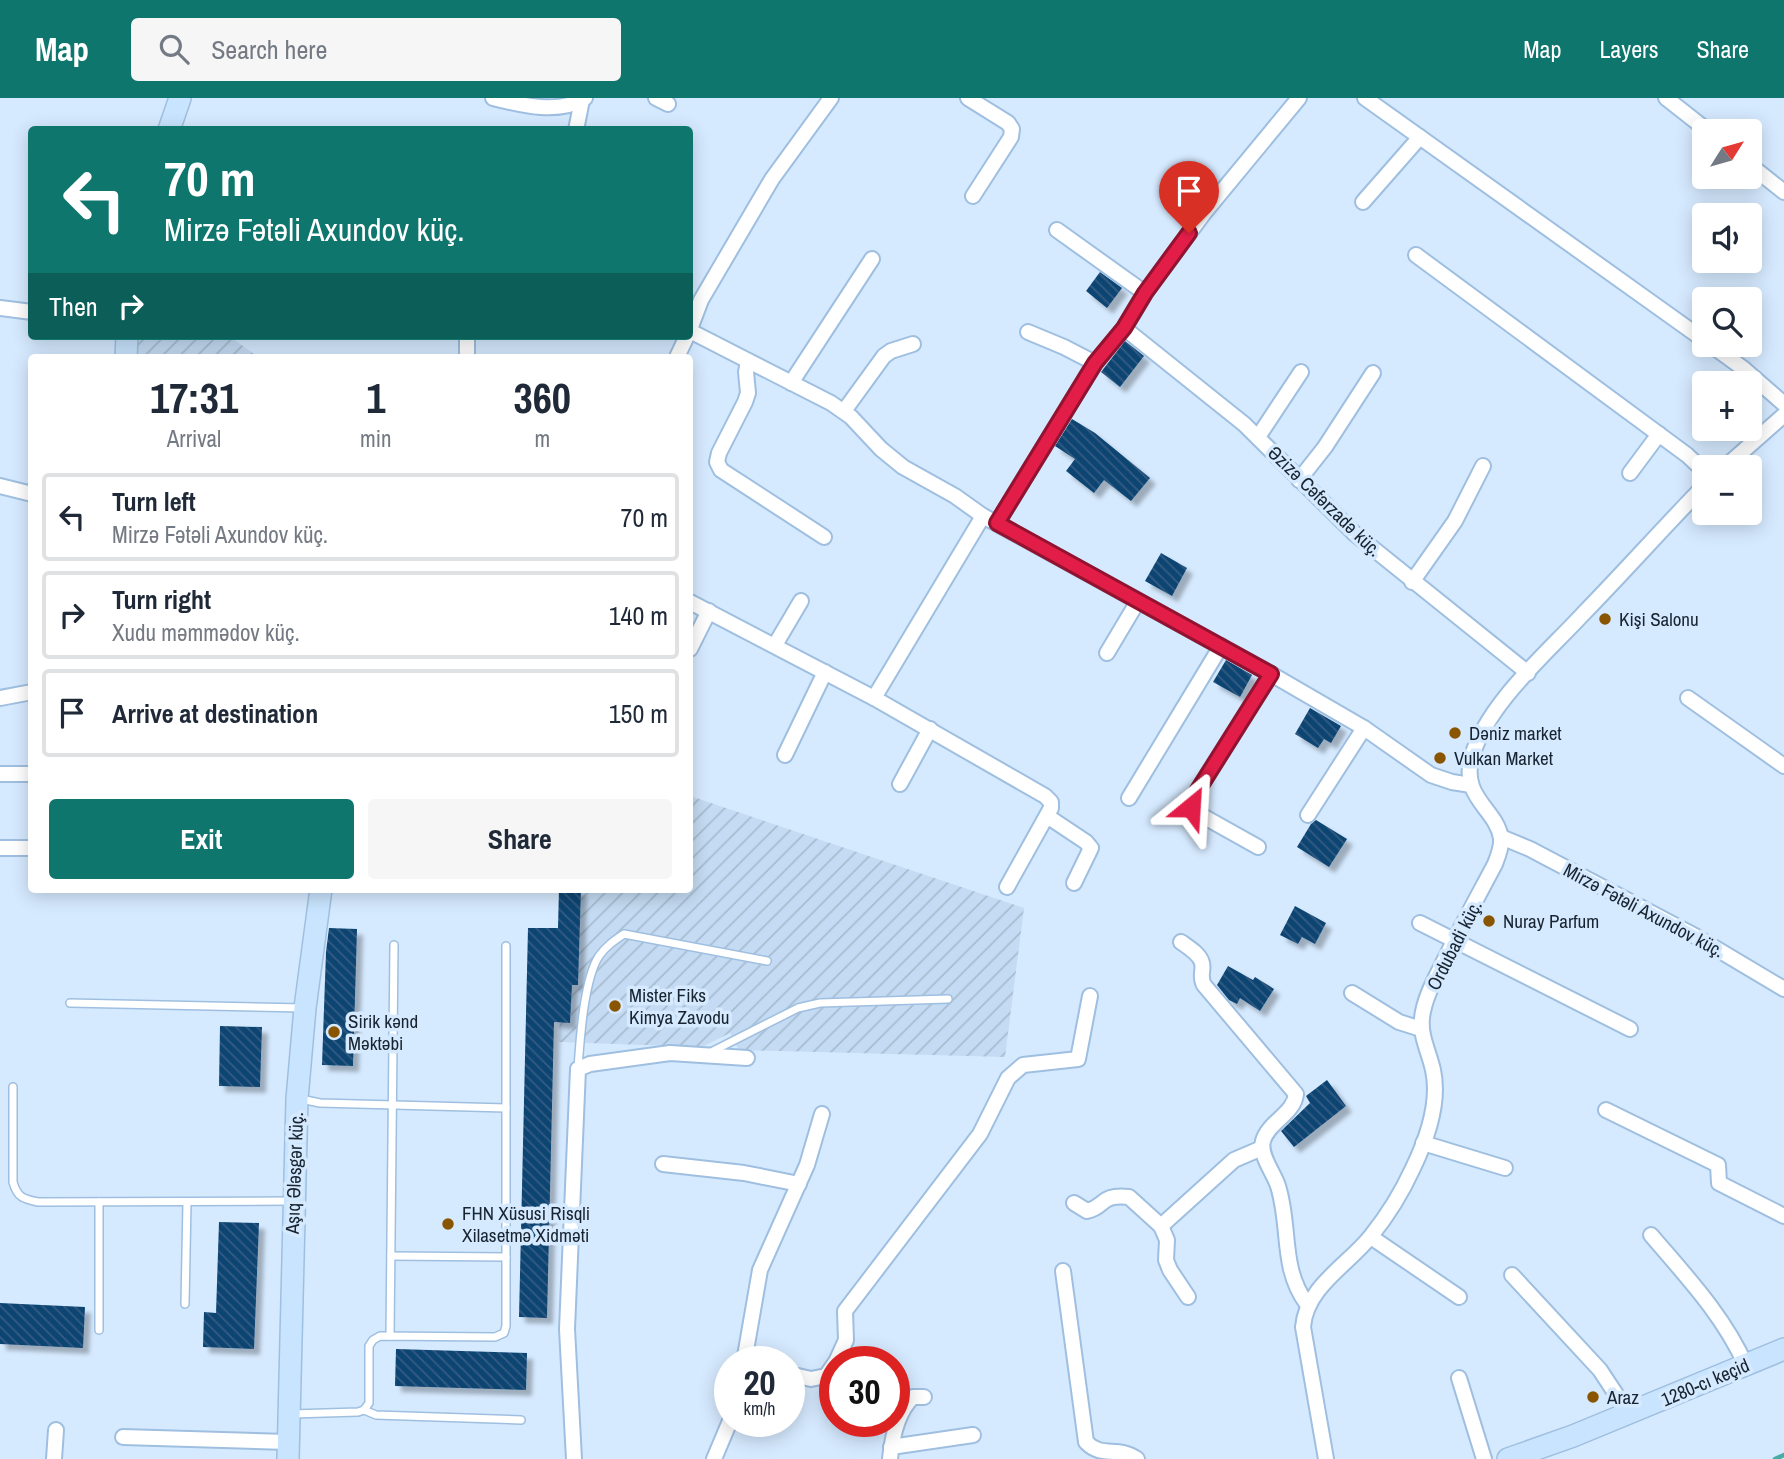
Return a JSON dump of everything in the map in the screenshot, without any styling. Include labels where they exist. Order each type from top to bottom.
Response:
[{"type":"street","points":[[170,126],[180,98]]},
{"type":"street","points":[[693,322],[701,300],[772,179],[831,98]]},
{"type":"street","points":[[968,98],[1012,129],[1011,137],[973,195]]},
{"type":"street","points":[[1365,98],[1692,331]]},
{"type":"street","points":[[1666,98],[1693,119]]},
{"type":"street","points":[[501,99],[551,108],[567,106],[583,99]]},
{"type":"street","points":[[577,126],[583,99]]},
{"type":"street","points":[[997,523],[1095,363],[1124,328],[1145,293],[1204,213],[1295,99]]},
{"type":"street","points":[[1363,202],[1420,137]]},
{"type":"street","points":[[1762,175],[1784,192]]},
{"type":"street","points":[[1057,230],[1145,293]]},
{"type":"street","points":[[1416,254],[1692,461]]},
{"type":"street","points":[[792,383],[872,259]]},
{"type":"street","points":[[0,308],[28,312]]},
{"type":"street","name":"Əzizə Cəfərzadə küç.","points":[[1124,328],[1244,424],[1336,517],[1412,582],[1459,615],[1528,673]]},
{"type":"street","points":[[693,332],[844,411],[897,463],[983,516],[1271,674],[1364,728],[1431,775],[1471,785]]},
{"type":"street","points":[[1028,332],[1095,363]]},
{"type":"street","points":[[844,411],[884,356],[913,344]]},
{"type":"street","points":[[1728,357],[1784,404]]},
{"type":"street","points":[[748,361],[748,393],[717,462],[721,470],[824,537]]},
{"type":"street","points":[[1258,437],[1301,372]]},
{"type":"street","points":[[1299,480],[1325,447],[1373,373]]},
{"type":"street","points":[[1739,455],[1784,415]]},
{"type":"street","points":[[1630,473],[1659,434]]},
{"type":"street","points":[[1412,582],[1455,521],[1483,466]]},
{"type":"street","points":[[0,486],[28,493]]},
{"type":"street","points":[[1501,837],[1471,785],[1469,770],[1472,754],[1480,737],[1496,712],[1528,673],[1692,499]]},
{"type":"street","points":[[874,698],[983,516]]},
{"type":"street","points":[[775,645],[802,601]]},
{"type":"street","points":[[1107,653],[1138,601]]},
{"type":"street","points":[[693,604],[874,698],[1045,796],[1051,802],[1047,816],[1007,887]]},
{"type":"street","points":[[693,643],[709,611]]},
{"type":"street","points":[[1129,798],[1221,646]]},
{"type":"street","points":[[785,755],[825,672]]},
{"type":"street","points":[[1258,847],[1191,807],[1193,798],[1271,674]]},
{"type":"street","points":[[0,698],[28,693]]},
{"type":"street","points":[[1688,698],[1784,766]]},
{"type":"street","points":[[1308,815],[1364,728]]},
{"type":"street","points":[[900,784],[930,729]]},
{"type":"street","points":[[0,774],[28,774]]},
{"type":"street","points":[[1047,816],[1091,848],[1074,883]]},
{"type":"street","name":"Ordubadi küç.","points":[[1307,1304],[1371,1237],[1405,1185],[1423,1143],[1432,1114],[1435,1090],[1433,1071],[1421,1029],[1425,1004],[1455,939],[1495,864],[1501,837]]},
{"type":"street","name":"Mirzə Fətəli Axundov küç.","points":[[1501,837],[1531,849],[1695,936],[1784,989]]},
{"type":"street","points":[[0,848],[28,848]]},
{"type":"street","name":"Aşıq Ələsgər küç.","points":[[288,1450],[297,1099],[305,1008],[320,893]]},
{"type":"street","points":[[1420,923],[1630,1029]]},
{"type":"street","points":[[1181,942],[1198,956],[1202,963],[1200,978],[1204,985],[1296,1094],[1295,1102],[1266,1136],[1262,1148],[1278,1184],[1283,1203],[1292,1277],[1307,1304],[1303,1327],[1326,1459]]},
{"type":"street","points":[[1352,993],[1399,1022],[1421,1029]]},
{"type":"street","points":[[843,1346],[846,1340],[845,1311],[980,1134],[1009,1078],[1023,1065],[1078,1059],[1090,996]]},
{"type":"street","points":[[574,1459],[567,1329],[578,1069],[590,1064],[655,1055],[747,1058]]},
{"type":"street","points":[[1606,1110],[1718,1165],[1719,1183],[1784,1216]]},
{"type":"street","points":[[747,1346],[760,1270],[807,1165],[822,1114]]},
{"type":"street","points":[[1423,1143],[1505,1168]]},
{"type":"street","points":[[1161,1226],[1234,1160],[1262,1148]]},
{"type":"street","points":[[663,1164],[744,1173],[799,1184]]},
{"type":"street","points":[[1074,1203],[1087,1211],[1094,1210],[1109,1197],[1129,1197],[1161,1226],[1167,1240],[1166,1259],[1170,1270],[1188,1297]]},
{"type":"street","points":[[1651,1235],[1698,1290],[1729,1333],[1746,1366]]},
{"type":"street","points":[[1371,1237],[1460,1297]]},
{"type":"street","points":[[1063,1271],[1086,1442],[1099,1457],[1124,1453],[1137,1459]]},
{"type":"street","points":[[1512,1275],[1600,1370],[1629,1414]]},
{"type":"street","name":"1280-cı keçid","points":[[1508,1459],[1629,1414],[1784,1349]]},
{"type":"street","points":[[1460,1378],[1484,1459]]},
{"type":"street","points":[[924,1397],[912,1397],[906,1404],[895,1429],[890,1453],[973,1435]]},
{"type":"street","points":[[54,1459],[56,1430]]},
{"type":"street","points":[[123,1437],[288,1450]]},
{"type":"street","points":[[714,1459],[723,1437]]},
{"type":"lane","points":[[578,1069],[592,973],[600,956],[611,943],[624,934],[767,961]]},
{"type":"lane","points":[[390,1336],[394,945]]},
{"type":"lane","points":[[288,1414],[364,1410],[369,1403],[369,1346],[380,1336],[495,1337],[504,1333],[506,946]]},
{"type":"lane","points":[[705,1055],[798,1008],[820,1003],[948,999]]},
{"type":"lane","points":[[70,1003],[305,1008]]},
{"type":"lane","points":[[13,1087],[13,1182],[22,1199],[38,1202],[293,1202]]},
{"type":"lane","points":[[297,1099],[320,1103],[506,1108]]},
{"type":"lane","points":[[99,1202],[99,1329]]},
{"type":"lane","points":[[186,1304],[187,1202]]},
{"type":"lane","points":[[391,1256],[506,1257]]},
{"type":"lane","points":[[364,1410],[376,1415],[522,1420]]},
{"type":"shaded area","points":[[134,340],[235,340],[254,354],[134,354]]},
{"type":"shaded area","name":"Mister Fiks Kimya Zavodu","points":[[693,797],[1024,908],[1005,1057],[739,1050],[730,1033],[702,1047],[559,1042],[564,893],[693,893]]},
{"type":"building","points":[[1100,272],[1122,288],[1107,308],[1086,291]]},
{"type":"building","points":[[1125,341],[1144,356],[1120,387],[1101,372]]},
{"type":"building","points":[[1072,419],[1095,433],[1150,478],[1131,501],[1104,480],[1094,493],[1066,471],[1075,459],[1055,446]]},
{"type":"building","points":[[1161,553],[1187,568],[1172,596],[1145,581]]},
{"type":"building","points":[[1226,660],[1252,675],[1240,697],[1213,682]]},
{"type":"building","points":[[1310,708],[1341,726],[1331,743],[1324,739],[1318,748],[1295,734]]},
{"type":"building","points":[[1316,820],[1347,839],[1329,867],[1297,847]]},
{"type":"building","points":[[559,893],[581,893],[578,985],[572,985],[570,1023],[554,1022],[547,1318],[519,1317],[528,928],[558,928]]},
{"type":"building","points":[[1295,906],[1326,923],[1315,944],[1302,937],[1298,944],[1280,935]]},
{"type":"building","points":[[329,928],[357,929],[353,1066],[322,1065]]},
{"type":"building","points":[[1228,966],[1253,980],[1255,977],[1274,989],[1260,1011],[1240,998],[1237,1004],[1229,1000],[1217,985]]},
{"type":"building","points":[[220,1026],[262,1027],[260,1087],[219,1086]]},
{"type":"building","points":[[1327,1080],[1346,1106],[1294,1147],[1281,1131],[1310,1103],[1306,1096]]},
{"type":"building","points":[[219,1222],[259,1223],[254,1349],[203,1347],[204,1312],[216,1313]]},
{"type":"building","points":[[0,1303],[85,1307],[83,1348],[0,1344]]},
{"type":"building","points":[[396,1349],[527,1353],[526,1390],[395,1386]]},
{"type":"waterway","points":[[1775,1459],[1784,1455]]},
{"type":"place","name":"Kişi Salonu","points":[[1605,619]]},
{"type":"place","name":"Dəniz market","points":[[1455,733]]},
{"type":"place","name":"Vulkan Market","points":[[1440,758]]},
{"type":"place","name":"Nuray Parfum","points":[[1489,921]]},
{"type":"place","name":"Mister Fiks Kimya Zavodu","points":[[615,1006]]},
{"type":"place","name":"Sirik kənd Məktəbi","points":[[334,1032]]},
{"type":"place","name":"FHN Xüsusi Risqli Xilasetmə Xidməti","points":[[448,1224]]},
{"type":"place","name":"Araz","points":[[1593,1397]]},
{"type":"route","points":[[1189,233],[1145,293],[1124,328],[1077,389],[997,523],[1271,674],[1193,798],[1191,807]]}]
